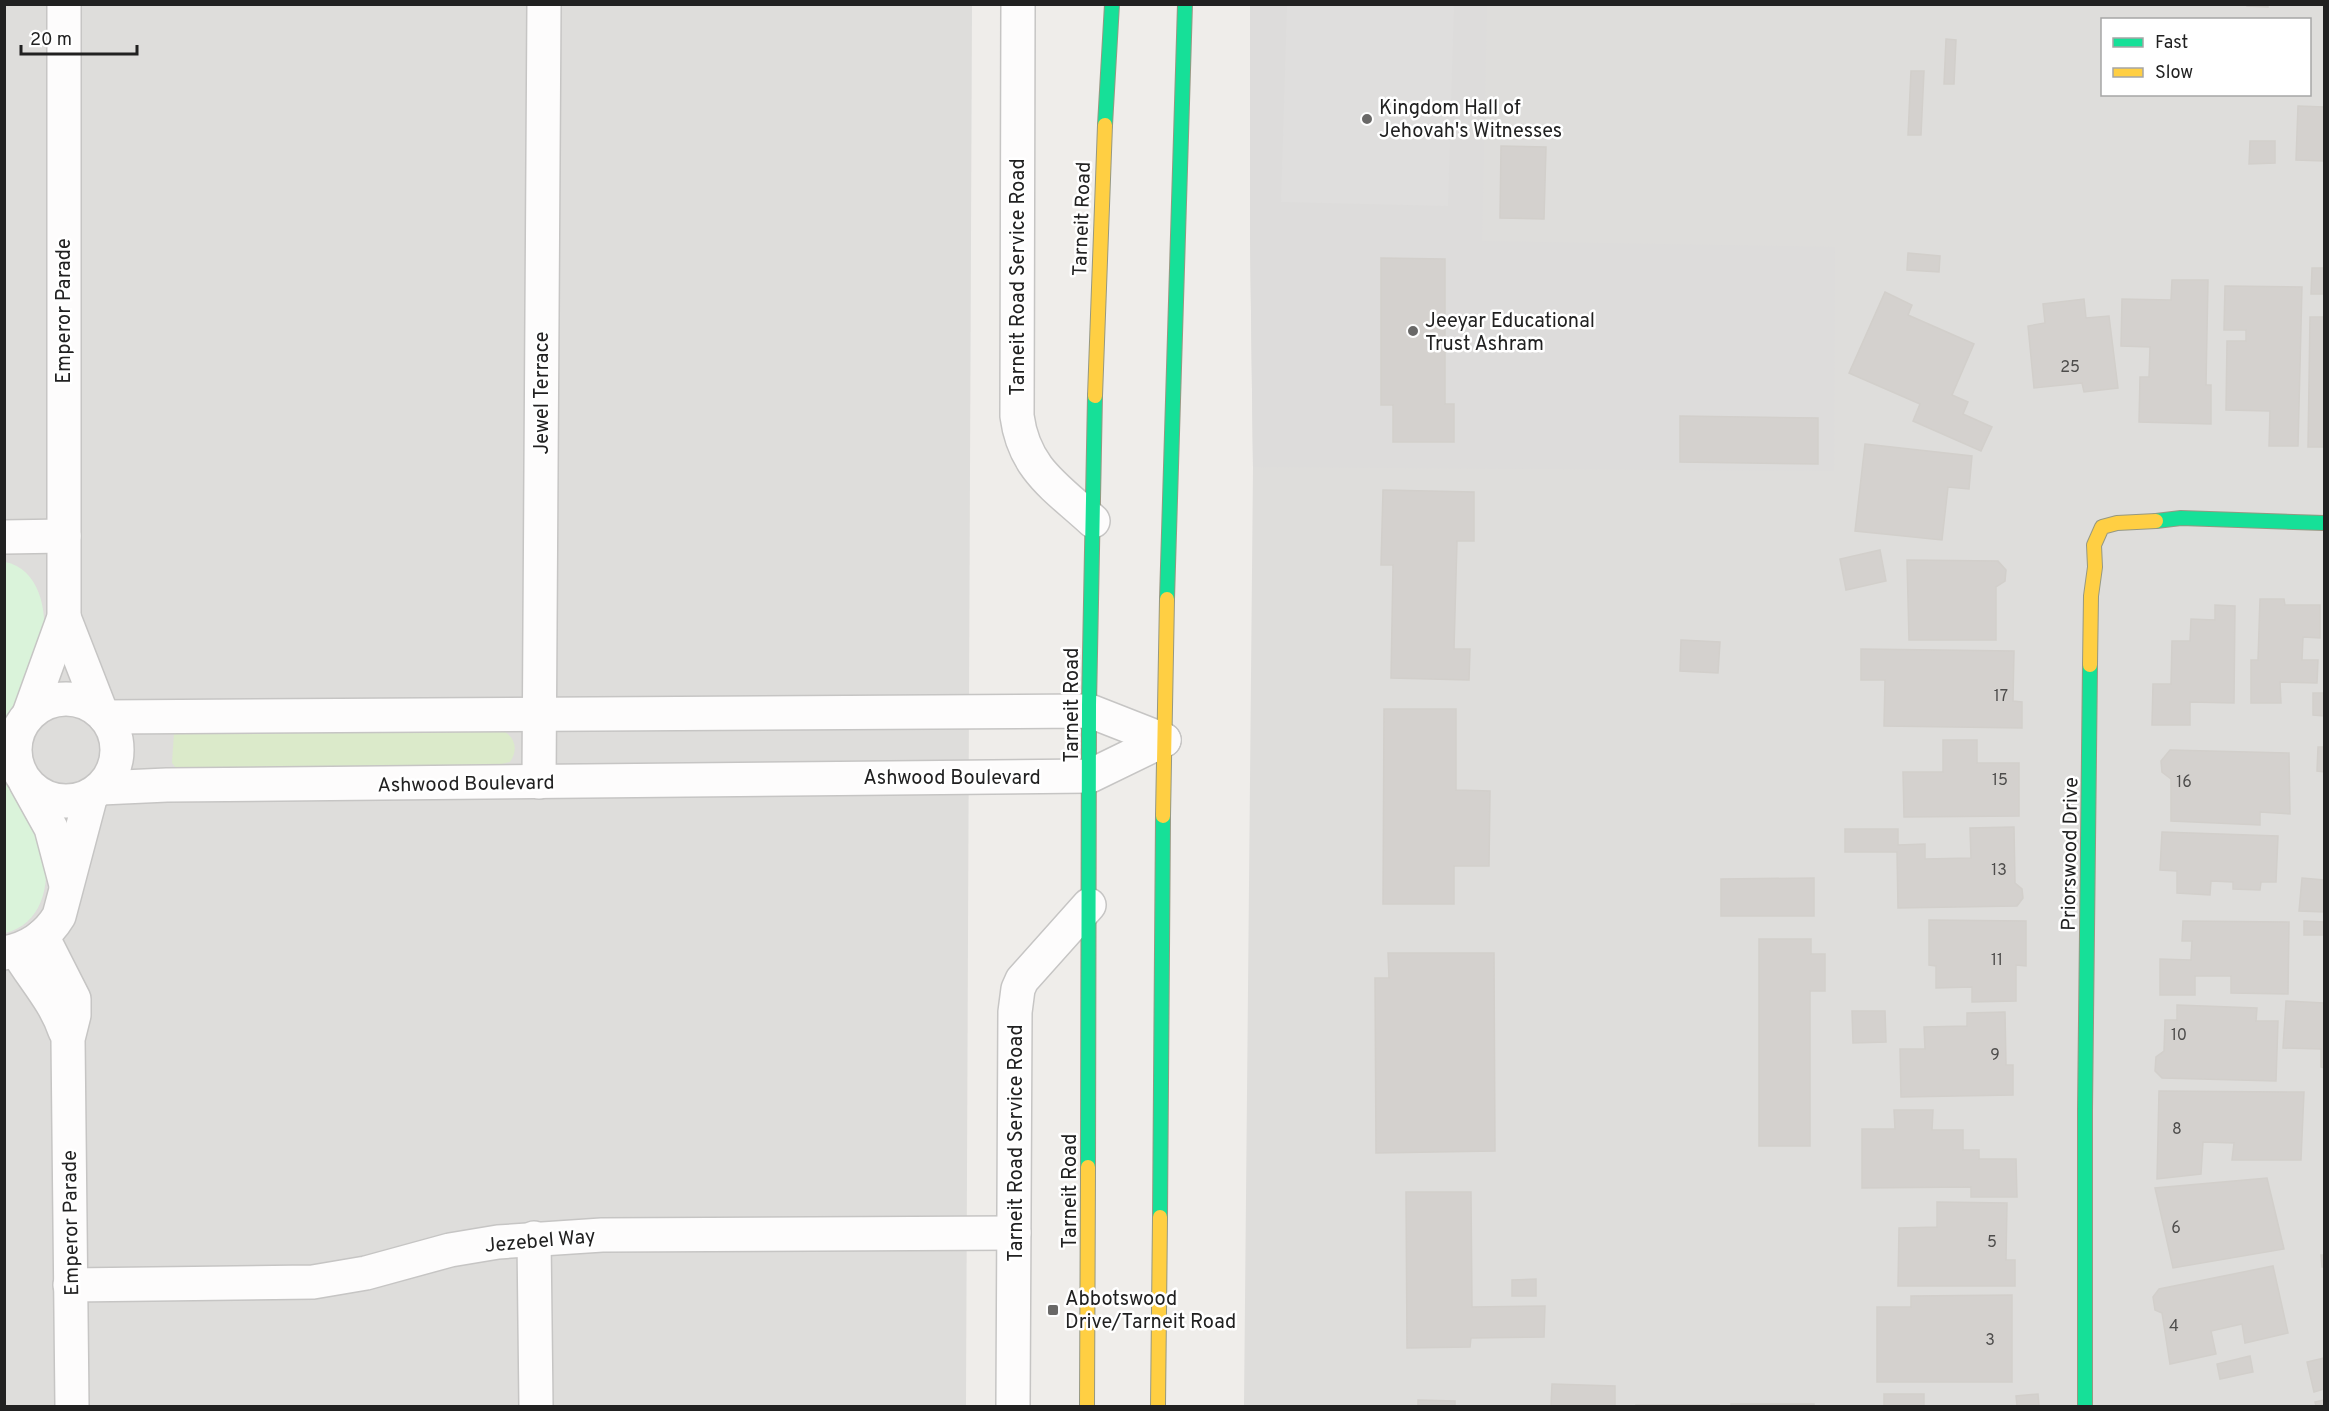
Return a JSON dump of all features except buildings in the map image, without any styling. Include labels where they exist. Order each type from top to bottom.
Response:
[{"type":"main road","name":"Tarneit Road","points":[[1087,1407],[1093,521],[1099,254],[1112,4]]},
{"type":"main road","points":[[1158,1407],[1164,740],[1169,495],[1185,4]]},
{"type":"main road","name":"Priorswood Drive","points":[[2085,1407],[2085,1110],[2091,596],[2095,567],[2094,545],[2102,527],[2117,522],[2145,523],[2181,518],[2325,523]]},
{"type":"street","name":"Emperor Parade","points":[[29,714],[64,617],[64,4]]},
{"type":"street","name":"Jewel Terrace","points":[[539,782],[544,4]]},
{"type":"street","name":"Tarneit Road Service Road","points":[[1018,4],[1017,416],[1020,436],[1033,463],[1093,521]]},
{"type":"street","points":[[4,537],[64,536]]},
{"type":"street","name":"Emperor Parade","points":[[64,617],[103,715]]},
{"type":"street","points":[[73,699],[88,704],[103,715],[113,731],[117,746],[113,769],[96,792],[63,802],[36,792],[25,782],[18,769],[15,740],[20,726],[29,714],[42,705],[57,700],[73,699]]},
{"type":"street","points":[[103,715],[1090,711],[1164,740]]},
{"type":"street","name":"Ashwood Boulevard","points":[[96,792],[167,785],[1090,776],[1164,740]]},
{"type":"street","name":"Emperor Parade","points":[[25,782],[51,828],[66,887]]},
{"type":"street","name":"Emperor Parade","points":[[72,1407],[68,1039],[51,999],[30,973],[21,947],[52,928],[59,916],[96,792]]},
{"type":"street","name":"Tarneit Road Service Road","points":[[1013,1407],[1015,1012],[1018,989],[1022,980],[1089,905]]},
{"type":"street","name":"Jezebel Way","points":[[70,1285],[313,1282],[366,1273],[450,1250],[534,1238],[614,1235],[1014,1233]]},
{"type":"street","points":[[534,1238],[536,1407]]},
{"type":"shaded area","points":[[5,5],[972,5],[966,1406],[5,1406]]},
{"type":"shaded area","points":[[1250,5],[2324,5],[2324,1406],[1244,1406],[1253,467]]},
{"type":"shaded area","points":[[1250,5],[1487,5],[1482,241],[1835,247],[1834,471],[1253,467]]},
{"type":"shaded area","name":"Kingdom Hall of Jehovah's Witnesses","points":[[1287,5],[1454,5],[1448,206],[1281,202]]},
{"type":"green space","points":[[5,562],[17,566],[33,582],[42,604],[44,629],[43,641],[25,694],[5,730]]},
{"type":"green space","points":[[499,729],[509,735],[515,747],[510,762],[493,766],[176,768],[172,763],[174,732]]},
{"type":"green space","points":[[4,770],[25,804],[37,830],[46,865],[44,890],[35,913],[17,929],[5,933]]},
{"type":"traffic: fast","points":[[1105,125],[1112,4]]},
{"type":"traffic: fast","points":[[1167,599],[1185,4]]},
{"type":"traffic: fast","points":[[1088,1167],[1089,705],[1095,396]]},
{"type":"traffic: fast","points":[[2156,521],[2181,518],[2324,523]]},
{"type":"traffic: fast","points":[[2085,1406],[2085,1110],[2090,665]]},
{"type":"traffic: fast","points":[[1160,1217],[1163,816]]},
{"type":"traffic: slow","points":[[1095,396],[1105,125]]},
{"type":"traffic: slow","points":[[2090,665],[2094,545],[2102,527],[2117,523],[2156,521]]},
{"type":"traffic: slow","points":[[1163,816],[1167,599]]},
{"type":"traffic: slow","points":[[1087,1406],[1088,1167]]},
{"type":"traffic: slow","points":[[1158,1406],[1160,1217]]},
{"type":"place","name":"Kingdom Hall of Jehovah's Witnesses","points":[[1367,119]]},
{"type":"place","name":"Jeeyar Educational Trust Ashram","points":[[1413,331]]},
{"type":"place","name":"Abbotswood Drive/Tarneit Road","points":[[1053,1310]]}]
